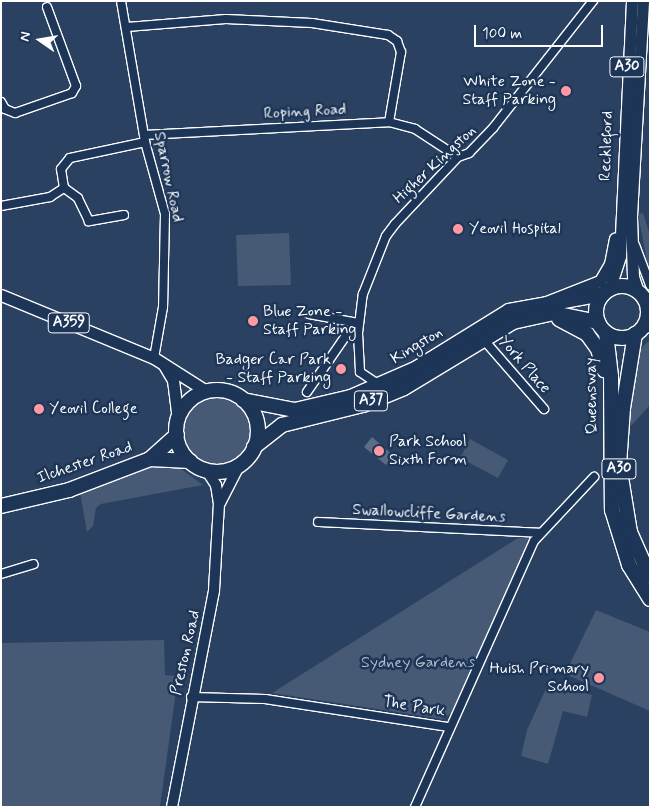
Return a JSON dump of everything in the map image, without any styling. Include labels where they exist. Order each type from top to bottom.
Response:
[{"type":"highway","points":[[620,286],[645,295],[647,316],[642,331],[623,338],[602,327],[596,310],[606,292],[620,286]]},
{"type":"highway","name":"Kingston","points":[[243,400],[295,410],[382,386],[430,361],[492,319],[545,308],[606,292]]},
{"type":"highway","points":[[545,308],[576,325],[592,339],[611,398]]},
{"type":"highway","name":"Kingston","points":[[254,447],[282,425],[358,406],[404,388],[513,322],[545,308],[602,327]]},
{"type":"highway","name":"Queensway","points":[[602,327],[611,398],[612,510],[629,565],[650,599]]},
{"type":"highway","name":"Queensway","points":[[642,331],[623,408],[620,472],[630,532],[650,577]]},
{"type":"highway","points":[[206,391],[190,400],[178,420],[176,435],[190,461],[207,471],[224,471],[240,464]]},
{"type":"highway","name":"A37","points":[[206,391],[228,392],[243,400]]},
{"type":"highway","points":[[243,400],[256,421],[254,447]]},
{"type":"highway","name":"Ilchester Road","points":[[1,506],[69,490],[150,459],[176,435]]},
{"type":"highway","name":"A37","points":[[240,464],[254,447]]},
{"type":"highway","name":"Ilchester Road","points":[[150,459],[190,461]]},
{"type":"main road","name":"Reckleford","points":[[606,292],[618,269],[632,1]]},
{"type":"main road","name":"Reckleford","points":[[643,1],[631,234],[645,295]]},
{"type":"main road","points":[[545,308],[602,278],[610,264],[621,206]]},
{"type":"main road","name":"A359","points":[[1,295],[159,362],[206,391]]},
{"type":"main road","points":[[159,362],[173,380],[178,420]]},
{"type":"street","name":"Sparrow Road","points":[[121,1],[145,138],[165,214],[163,307],[159,362]]},
{"type":"street","name":"Higher Kingston","points":[[382,386],[361,375],[358,323],[364,294],[386,236],[404,211],[458,158],[469,153],[502,117],[593,1]]},
{"type":"street","points":[[1,102],[4,110],[15,114],[72,94],[76,86],[47,7]]},
{"type":"street","points":[[127,27],[226,19],[312,23],[388,35],[397,41],[401,52],[389,122]]},
{"type":"street","name":"Roping Road","points":[[64,188],[61,169],[70,158],[145,138],[389,122],[415,129],[458,158]]},
{"type":"street","points":[[1,206],[50,197],[64,188],[80,202],[89,221],[124,215]]},
{"type":"street","points":[[310,314],[358,323]]},
{"type":"street","points":[[307,392],[315,387],[346,334],[358,333]]},
{"type":"street","name":"York Place","points":[[484,339],[544,409]]},
{"type":"street","name":"Preston Road","points":[[219,504],[240,464]]},
{"type":"street","name":"Preston Road","points":[[172,807],[191,697],[212,612],[219,504],[216,484],[207,471]]},
{"type":"street","name":"The Park","points":[[191,697],[265,699],[449,727],[540,533],[594,476]]},
{"type":"street","name":"Swallowcliffe Gardens","points":[[318,522],[540,533]]},
{"type":"street","points":[[1,574],[34,564]]},
{"type":"street","points":[[415,807],[449,727]]},
{"type":"green space","points":[[643,213],[650,235],[650,276],[638,214]]},
{"type":"green space","points":[[289,233],[291,285],[238,286],[236,235]]},
{"type":"green space","points":[[650,340],[650,405],[631,426],[627,423],[639,350]]},
{"type":"green space","points":[[217,396],[236,402],[246,412],[252,431],[246,450],[236,460],[217,466],[198,460],[188,450],[182,431],[188,412],[198,402]]},
{"type":"green space","points":[[470,439],[508,460],[498,478],[460,458]]},
{"type":"green space","points":[[150,465],[181,469],[203,485],[101,504],[96,508],[93,526],[87,532],[80,492]]},
{"type":"green space","name":"Sydney Gardens","points":[[526,537],[530,541],[527,550],[467,683],[453,712],[443,719],[272,693],[518,538]]},
{"type":"green space","points":[[596,610],[650,632],[650,711],[565,674]]},
{"type":"green space","points":[[164,640],[165,675],[178,676],[160,807],[1,807],[1,643]]},
{"type":"green space","points":[[548,684],[592,695],[587,717],[563,711],[548,764],[521,756],[527,730]]},
{"type":"building","name":"Park School Sixth Form","points":[[372,437],[394,456],[386,465],[364,447]]},
{"type":"place","name":"White Zone - Staff Parking","points":[[566,91]]},
{"type":"place","name":"Yeovil Hospital","points":[[458,229]]},
{"type":"place","name":"Blue Zone - Staff Parking","points":[[253,321]]},
{"type":"place","name":"Badger Car Park - Staff Parking","points":[[341,369]]},
{"type":"place","name":"Yeovil College","points":[[39,409]]},
{"type":"place","name":"Park School Sixth Form","points":[[379,451]]},
{"type":"place","name":"Huish Primary School","points":[[599,678]]}]
